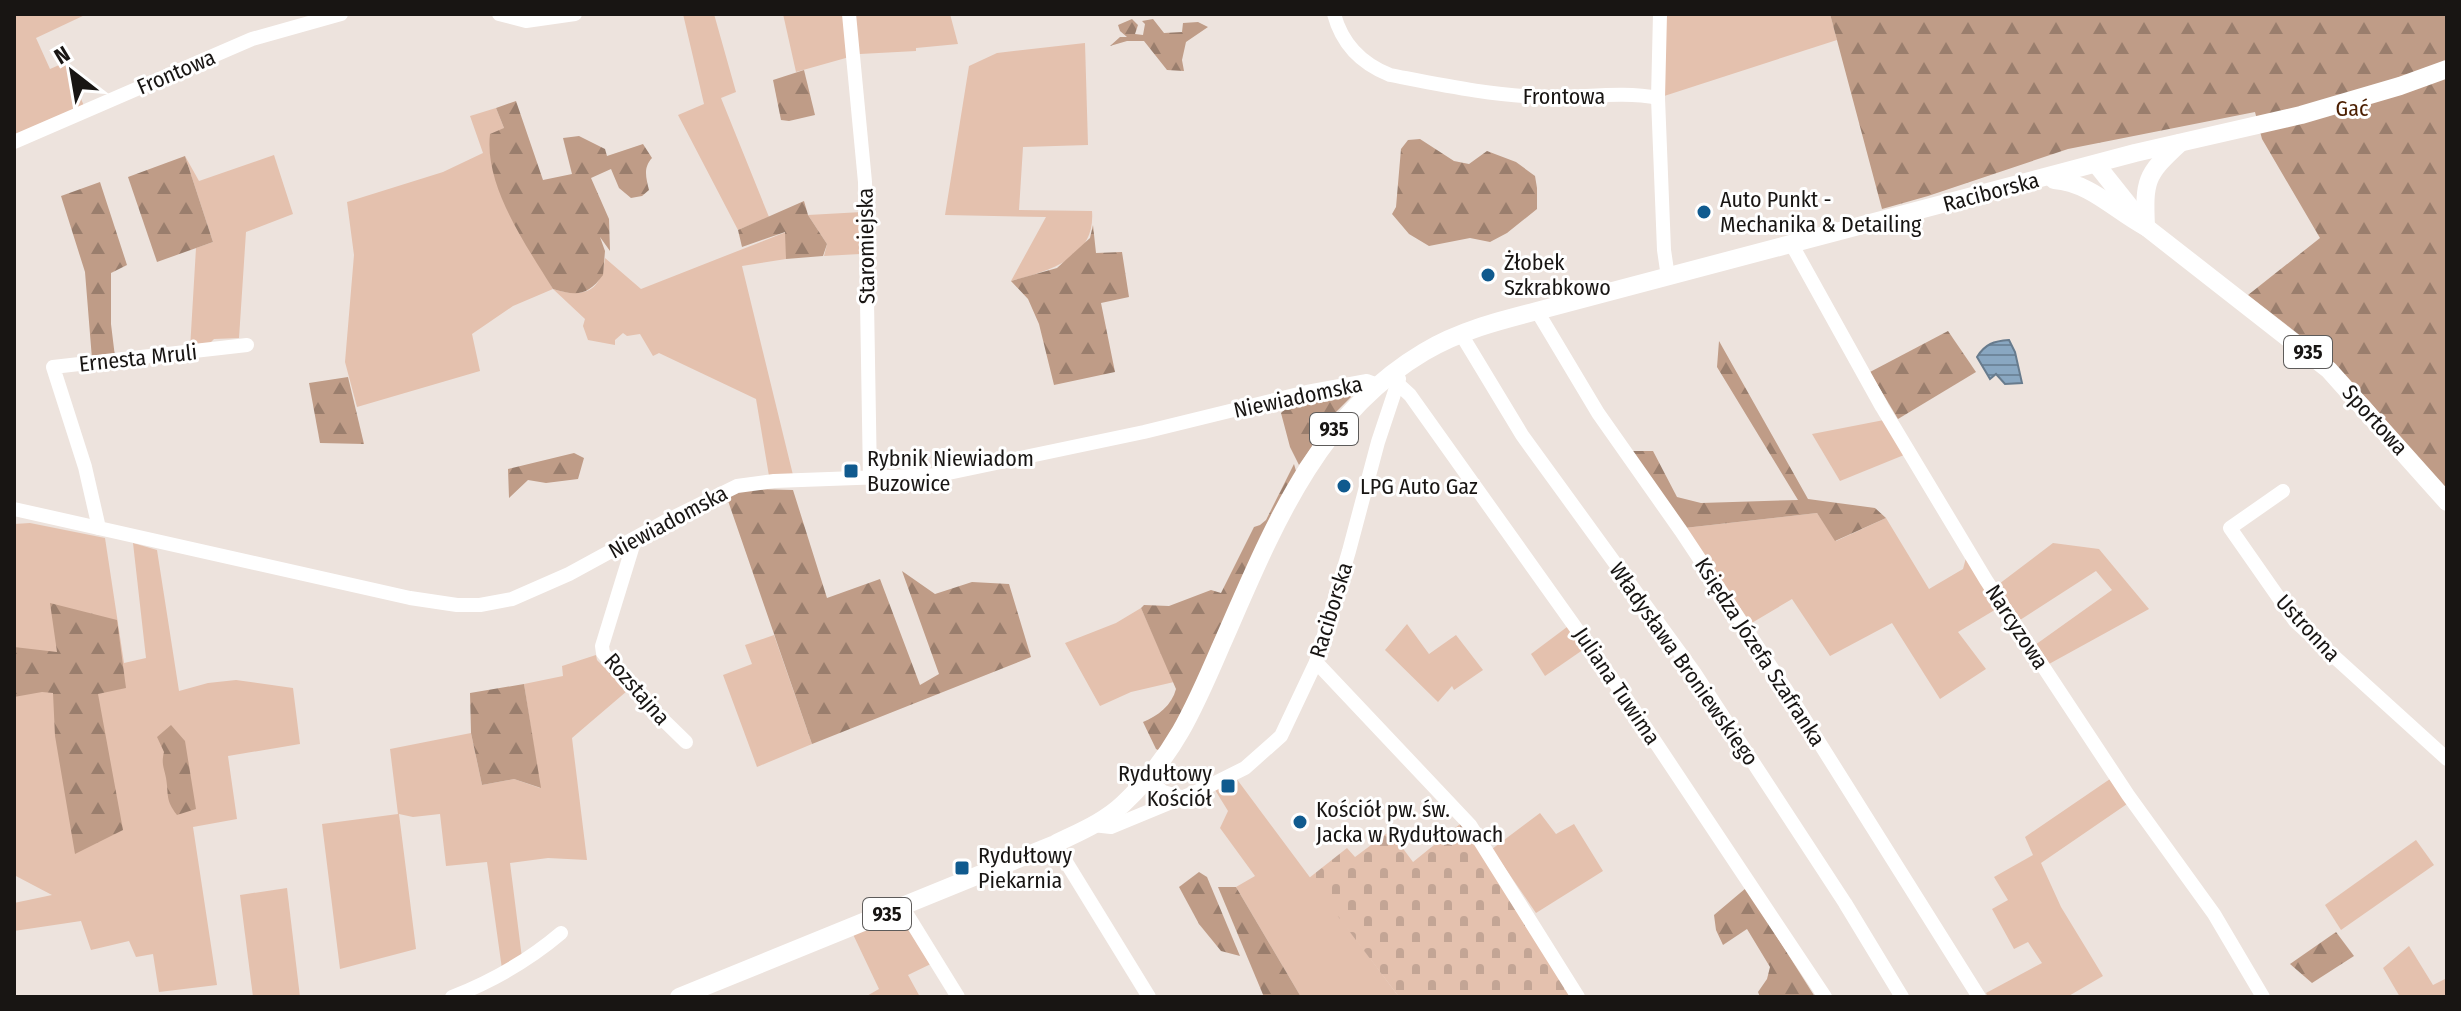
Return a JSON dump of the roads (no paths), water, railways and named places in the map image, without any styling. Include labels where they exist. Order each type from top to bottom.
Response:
[{"type":"main road","name":"Raciborska","points":[[679,997],[1055,844],[1093,825],[1120,806],[1148,779],[1171,750],[1190,718],[1275,525],[1306,470],[1343,419],[1378,385],[1400,376],[1424,352],[1461,334],[1666,272],[1792,245],[2182,141],[2301,115],[2447,69]]},
{"type":"main road","points":[[2146,227],[2147,181],[2158,164],[2182,141]]},
{"type":"main road","points":[[2096,164],[2097,193]]},
{"type":"main road","name":"Sportowa","points":[[2096,164],[2146,227]]},
{"type":"main road","name":"Sportowa","points":[[2043,179],[2070,181],[2097,193],[2146,227],[2329,370],[2447,502]]},
{"type":"street","name":"Frontowa","points":[[14,142],[252,39],[341,14]]},
{"type":"street","points":[[499,14],[526,21],[575,14]]},
{"type":"street","name":"Staromiejska","points":[[849,14],[865,182],[870,479]]},
{"type":"street","name":"Frontowa","points":[[1334,14],[1346,42],[1354,52],[1377,70],[1390,75],[1499,95],[1572,98],[1642,95],[1658,98]]},
{"type":"street","points":[[1660,14],[1658,98],[1666,272]]},
{"type":"street","name":"Narcyzowa","points":[[1792,245],[1882,407],[1986,580],[2122,787],[2214,914],[2263,997]]},
{"type":"street","name":"Księdza Józefa Szafranka","points":[[1537,311],[1598,413],[1776,675],[1979,997]]},
{"type":"street","name":"Władysława Broniewskiego","points":[[1461,334],[1522,435],[1694,672],[1845,903],[1902,997]]},
{"type":"street","name":"Ernesta Mruli","points":[[99,528],[85,467],[53,367],[247,345]]},
{"type":"street","name":"Raciborska","points":[[1093,825],[1111,827],[1245,768],[1281,736],[1316,662],[1378,442],[1400,376]]},
{"type":"street","name":"Juliana Tuwima","points":[[1400,376],[1410,395],[1566,612],[1825,997]]},
{"type":"street","name":"Niewiadomska","points":[[14,509],[410,598],[480,605],[512,599],[569,574],[737,486],[774,481],[939,475],[1144,432],[1332,387],[1367,381],[1378,385]]},
{"type":"street","name":"Ustronna","points":[[2283,491],[2230,528],[2295,621],[2447,759]]},
{"type":"street","name":"Rozstajna","points":[[635,539],[615,597],[602,646],[603,653],[647,704],[686,742]]},
{"type":"street","points":[[1316,662],[1470,825],[1578,997]]},
{"type":"street","points":[[1148,779],[1163,792],[1181,797]]},
{"type":"street","points":[[1055,844],[1149,997]]},
{"type":"street","points":[[903,908],[958,997]]},
{"type":"street","points":[[452,997],[523,964],[561,933]]},
{"type":"water","points":[[2009,340],[2022,383],[2005,384],[1996,374],[1990,379],[1977,357],[1990,344]]},
{"type":"place","name":"Auto Punkt - Mechanika & Detailing","points":[[1704,212]]},
{"type":"place","name":"Żłobek Szkrabkowo","points":[[1488,275]]},
{"type":"place","name":"Rybnik Niewiadom Buzowice","points":[[851,471]]},
{"type":"place","name":"LPG Auto Gaz","points":[[1344,486]]},
{"type":"place","name":"Rydułtowy Kościół","points":[[1228,786]]},
{"type":"place","name":"Kościół pw. św. Jacka w Rydułtowach","points":[[1300,822]]},
{"type":"place","name":"Rydułtowy Piekarnia","points":[[962,868]]},
{"type":"park label","name":"Gać","points":[[2352,108]]}]
